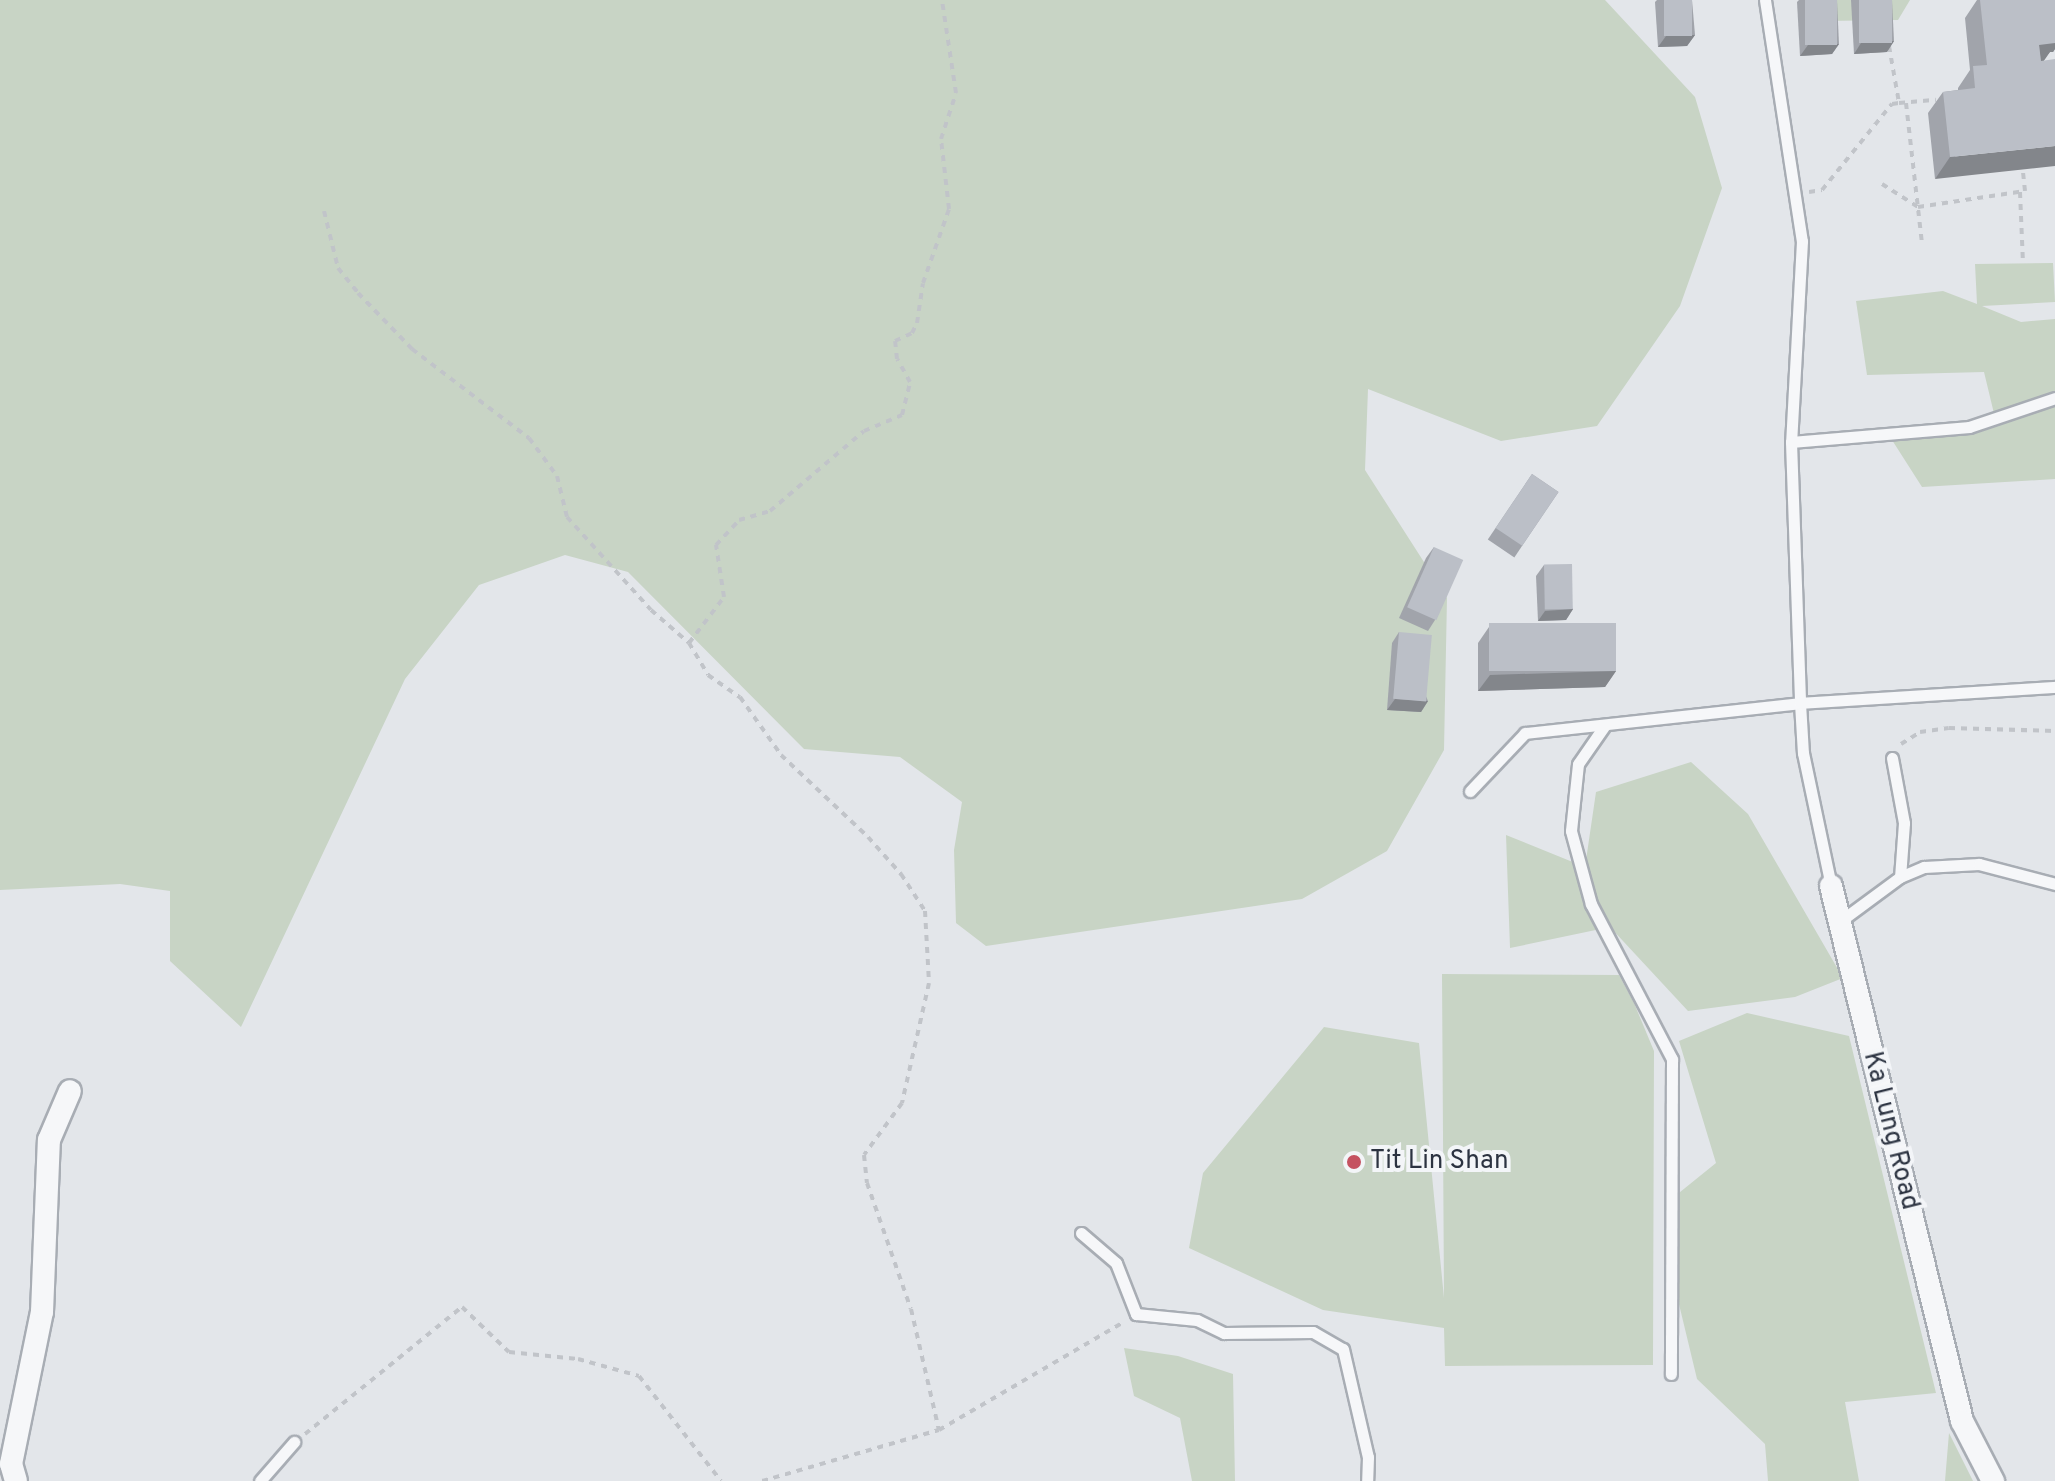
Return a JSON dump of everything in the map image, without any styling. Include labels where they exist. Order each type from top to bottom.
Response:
[{"type":"street","name":"Ka Lung Road","points":[[1831,886],[1962,1421],[1993,1481]]},
{"type":"street","points":[[16,1481],[11,1464],[42,1312],[49,1140],[70,1091]]},
{"type":"lane","name":"Ka Lung Road","points":[[1765,0],[1802,241],[1791,442],[1800,703],[1808,775],[1831,886]]},
{"type":"lane","points":[[1791,442],[1969,427],[2055,398]]},
{"type":"lane","points":[[1470,791],[1525,733],[1800,703],[2055,687]]},
{"type":"lane","points":[[1605,725],[1578,764],[1571,831],[1591,904],[1672,1059],[1671,1374]]},
{"type":"lane","points":[[1892,758],[1904,823],[1900,877]]},
{"type":"lane","points":[[1839,922],[1900,877],[1924,867],[1979,864],[2055,884]]},
{"type":"lane","points":[[1081,1233],[1116,1263],[1136,1314],[1197,1320],[1224,1333],[1313,1332],[1343,1349],[1368,1457],[1367,1481]]},
{"type":"lane","points":[[260,1481],[294,1442]]},
{"type":"path","points":[[689,643],[724,597],[716,545],[739,520],[770,511],[864,431],[902,415],[910,382],[897,359],[895,341],[912,333],[917,323],[923,283],[949,209],[941,139],[956,93],[942,0]]},
{"type":"path","points":[[1889,40],[1899,103]]},
{"type":"path","points":[[1795,193],[1822,190],[1892,104],[1936,100]]},
{"type":"path","points":[[1906,103],[1922,244]]},
{"type":"path","points":[[1882,184],[1918,207],[2025,191],[2023,172]]},
{"type":"path","points":[[2020,192],[2023,263]]},
{"type":"path","points":[[324,211],[338,268],[358,293],[412,349],[529,438],[557,476],[567,517],[651,610],[689,643],[708,675],[740,697],[781,755],[901,874],[925,911],[929,983],[902,1103],[864,1155],[867,1183],[911,1309],[939,1430]]},
{"type":"path","points":[[1892,758],[1902,743],[1920,732],[1949,728],[2055,731]]},
{"type":"path","points":[[294,1442],[462,1307],[509,1352],[578,1359],[639,1376],[721,1481]]},
{"type":"path","points":[[762,1481],[939,1430],[1136,1314]]},
{"type":"green space","points":[[0,0],[1605,0],[1695,97],[1722,188],[1680,306],[1597,426],[1501,441],[1368,389],[1365,470],[1447,598],[1444,750],[1387,851],[1302,899],[986,946],[956,923],[954,850],[962,802],[900,757],[804,749],[628,572],[565,555],[479,585],[405,679],[241,1027],[170,961],[170,891],[120,884],[0,890]]},
{"type":"green space","points":[[1820,0],[1910,0],[1898,20],[1823,21]]},
{"type":"green space","points":[[2053,263],[2055,302],[1982,306],[2021,322],[2055,319],[2055,479],[1922,487],[1892,440],[1997,426],[1984,372],[1867,375],[1856,301],[1943,291],[1977,304],[1975,264]]},
{"type":"green space","points":[[1691,762],[1748,814],[1843,978],[1795,997],[1688,1011],[1610,927],[1510,948],[1506,835],[1585,867],[1596,792]]},
{"type":"green space","points":[[1442,974],[1619,975],[1654,1051],[1653,1365],[1445,1366],[1444,1328],[1323,1310],[1189,1248],[1203,1173],[1324,1027],[1419,1043],[1444,1298]]},
{"type":"green space","points":[[1747,1013],[1849,1036],[1936,1393],[1845,1402],[1859,1481],[1768,1481],[1765,1444],[1697,1379],[1678,1300],[1664,1205],[1716,1163],[1679,1041]]},
{"type":"green space","points":[[1124,1348],[1178,1356],[1233,1374],[1235,1481],[1192,1481],[1180,1418],[1134,1396]]},
{"type":"green space","points":[[1949,1433],[1973,1481],[1945,1481]]},
{"type":"building","points":[[1664,0],[1692,0],[1692,36],[1664,36]]},
{"type":"building","points":[[1805,0],[1837,0],[1837,45],[1805,45]]},
{"type":"building","points":[[1859,0],[1892,0],[1892,43],[1859,43]]},
{"type":"building","points":[[1980,0],[2055,0],[2055,43],[2039,45],[2041,61],[2055,59],[2055,146],[1950,157],[1943,92],[1975,88],[1973,66],[1987,65]]},
{"type":"building","points":[[1532,474],[1559,492],[1522,546],[1496,528]]},
{"type":"building","points":[[1434,547],[1463,560],[1436,620],[1407,607]]},
{"type":"building","points":[[1544,564],[1572,564],[1573,609],[1545,609]]},
{"type":"building","points":[[1489,623],[1616,623],[1616,671],[1489,671]]},
{"type":"building","points":[[1399,632],[1432,635],[1426,702],[1393,699]]},
{"type":"place","name":"Tit Lin Shan","points":[[1354,1162]]}]
